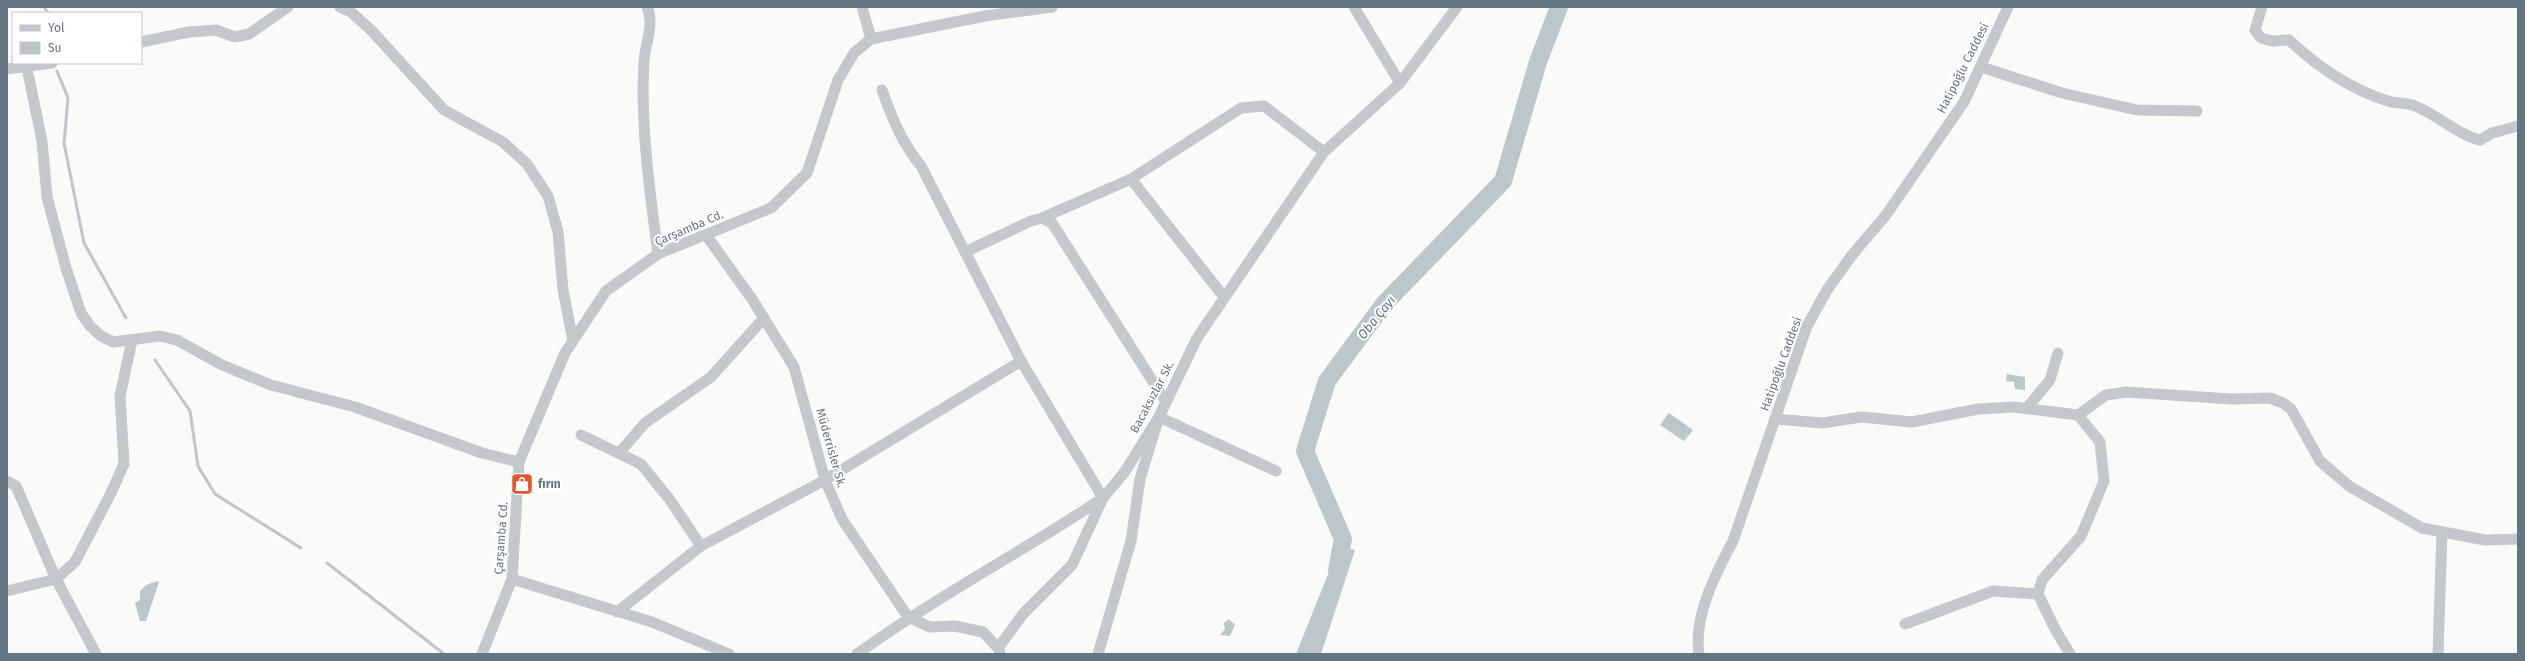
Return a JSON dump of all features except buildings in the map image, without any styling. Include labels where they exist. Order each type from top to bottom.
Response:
[{"type":"street","points":[[142,42],[189,32],[216,30],[235,37],[249,34],[288,7]]},
{"type":"street","points":[[340,7],[351,12],[371,30],[444,110],[503,142],[528,164],[548,196],[558,232],[563,290],[573,341]]},
{"type":"street","points":[[647,7],[650,24],[644,61],[646,136],[658,254]]},
{"type":"street","points":[[862,7],[871,39],[985,16],[1052,7]]},
{"type":"street","points":[[1354,7],[1400,83]]},
{"type":"street","name":"Bacaksızlar Sk.","points":[[1000,651],[1023,614],[1072,564],[1103,498],[1124,473],[1159,417],[1197,338],[1324,152],[1400,83],[1457,7]]},
{"type":"street","name":"Hatipoğlu Caddesi","points":[[1699,654],[1703,609],[1716,573],[1733,541],[1807,326],[1827,290],[1852,255],[1886,215],[1964,102],[2008,7]]},
{"type":"street","points":[[2262,7],[2255,30],[2261,38],[2272,41],[2289,40],[2310,60],[2335,78],[2388,101],[2413,105],[2438,117],[2468,137],[2480,140],[2492,134],[2518,126]]},
{"type":"street","name":"Çarşamba Cd.","points":[[482,654],[512,579],[519,462],[565,353],[606,291],[658,254],[771,208],[807,173],[838,80],[854,54],[871,39]]},
{"type":"street","points":[[7,69],[27,68],[47,64]]},
{"type":"street","points":[[1981,67],[2062,93],[2137,110],[2197,111]]},
{"type":"street","points":[[27,68],[42,141],[47,197],[81,313],[90,326],[101,336],[113,342],[160,336],[177,340],[222,365],[271,385],[355,407],[482,454],[519,462]]},
{"type":"street","points":[[857,654],[908,617],[1053,531],[1103,498],[1021,361],[921,166],[906,148],[896,128],[882,90]]},
{"type":"street","points":[[965,252],[1131,179],[1241,108],[1253,105],[1264,106],[1324,152]]},
{"type":"street","points":[[1131,179],[1224,297]]},
{"type":"street","points":[[1042,218],[1052,223],[1166,402]]},
{"type":"street","name":"Müderrisler Sk.","points":[[706,235],[764,318],[794,367],[825,480],[842,519],[908,617]]},
{"type":"street","points":[[620,452],[644,423],[711,377],[764,318]]},
{"type":"street","points":[[7,591],[56,579],[75,562],[124,464],[120,396],[132,340]]},
{"type":"street","points":[[2027,408],[2050,380],[2058,353]]},
{"type":"street","points":[[617,612],[701,546],[825,480],[1021,361]]},
{"type":"street","points":[[2078,415],[2106,395],[2126,392],[2231,399],[2270,398],[2283,403],[2291,409],[2320,461],[2349,486],[2422,528],[2486,540],[2518,539]]},
{"type":"street","points":[[1775,419],[1822,423],[1861,417],[1912,422],[1978,409],[2027,408],[2078,415],[2100,442],[2104,482],[2081,536],[2042,580],[2038,594],[2054,629],[2070,654]]},
{"type":"street","points":[[1098,654],[1132,541],[1140,479],[1159,417],[1276,471]]},
{"type":"street","points":[[581,435],[620,452],[641,464],[670,500],[701,546]]},
{"type":"street","points":[[7,481],[16,486],[56,579],[96,654]]},
{"type":"street","points":[[2438,654],[2442,532]]},
{"type":"street","points":[[512,579],[652,622],[729,654]]},
{"type":"street","points":[[1906,624],[1993,591],[2038,594]]},
{"type":"street","points":[[908,617],[930,627],[955,626],[983,632],[1000,651]]},
{"type":"water","points":[[2007,374],[2025,377],[2025,390],[2015,389],[2014,382],[2006,381]]},
{"type":"water","points":[[1669,413],[1693,430],[1684,441],[1660,425]]},
{"type":"water","points":[[1339,547],[1355,550],[1321,654],[1296,654]]},
{"type":"water","points":[[157,581],[159,582],[146,621],[140,621],[135,603],[140,600],[140,591],[146,585]]},
{"type":"water","points":[[1229,619],[1235,625],[1230,636],[1220,635],[1225,629],[1224,623]]},
{"type":"waterway","points":[[44,7],[47,12]]},
{"type":"waterway","name":"Oba Çayı","points":[[1337,570],[1343,539],[1305,451],[1327,381],[1384,304],[1503,181],[1538,62],[1559,7]]},
{"type":"waterway","points":[[57,71],[68,98],[64,143],[84,243],[126,318]]},
{"type":"waterway","points":[[155,360],[190,411],[198,466],[215,494],[301,548]]},
{"type":"waterway","points":[[327,563],[444,654]]},
{"type":"place","name":"fırın","points":[[522,484]]}]
